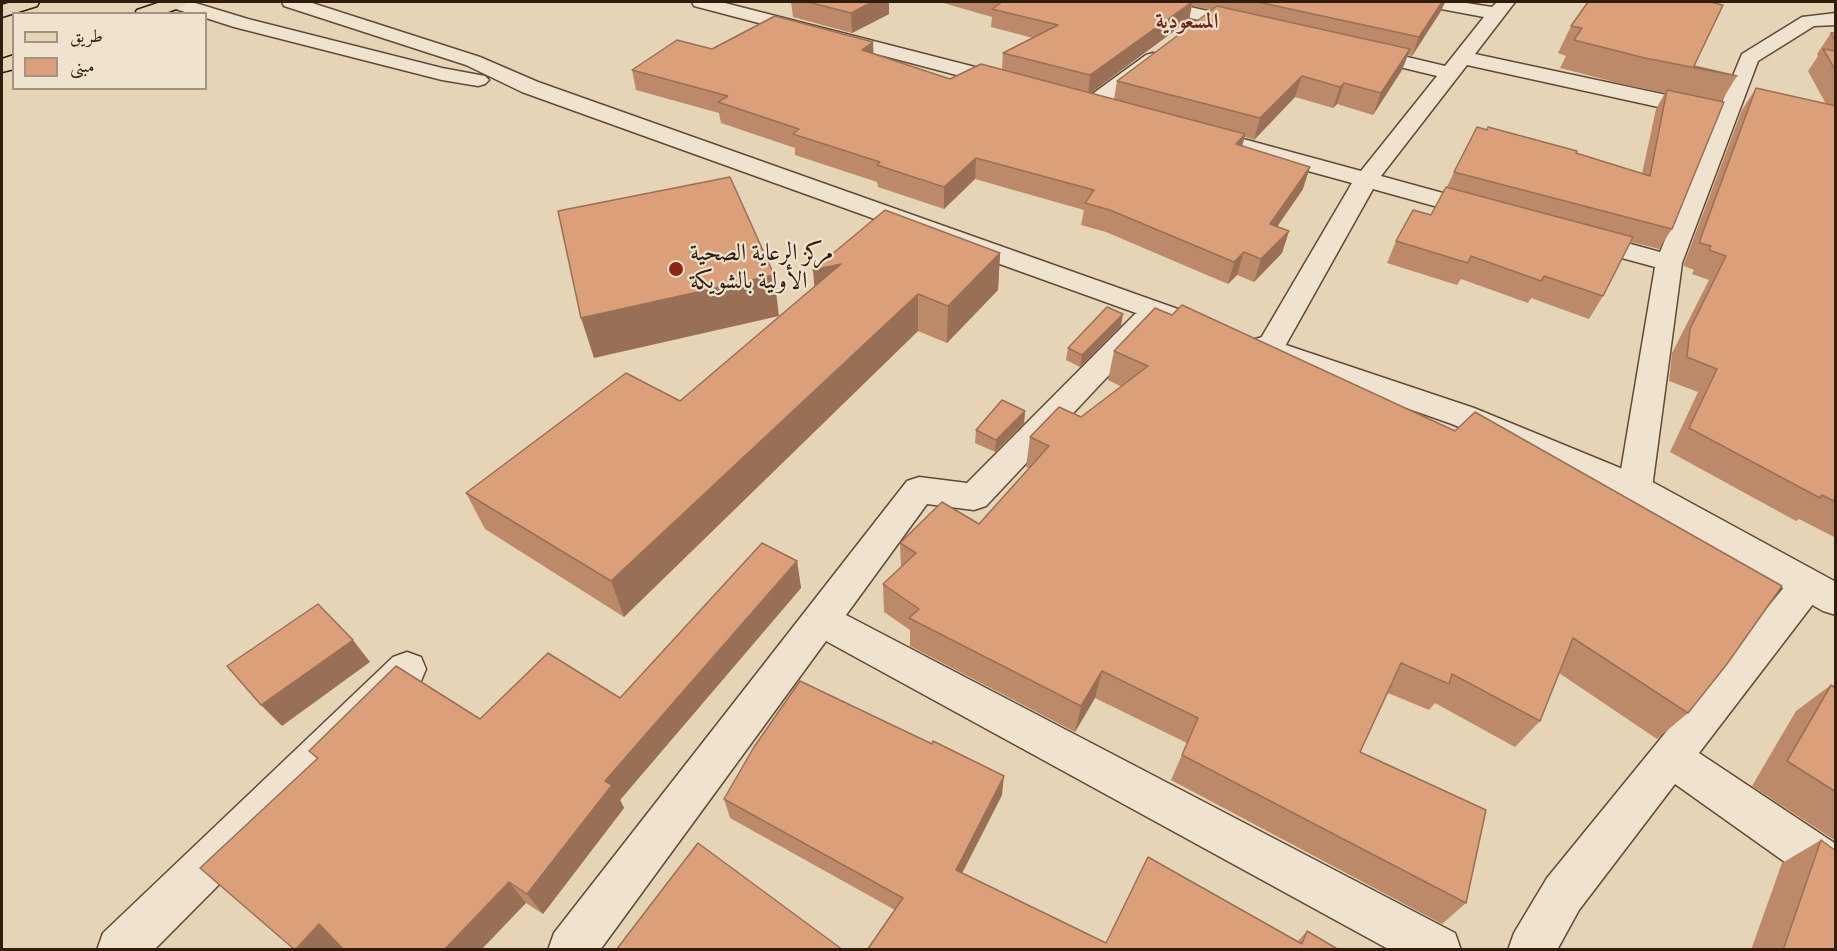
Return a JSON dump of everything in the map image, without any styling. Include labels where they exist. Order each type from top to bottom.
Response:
[{"type":"main road","points":[[2,11],[30,2]]},
{"type":"main road","points":[[149,12],[176,2]]},
{"type":"street","points":[[176,2],[242,23],[442,74],[530,87]]},
{"type":"street","points":[[291,2],[473,61],[530,87],[1155,311],[1463,416],[1635,488],[1821,592],[1671,758],[1563,894],[1531,950]]},
{"type":"street","points":[[701,2],[1030,88]]},
{"type":"street","points":[[1144,2],[1267,30]]},
{"type":"street","points":[[1432,2],[1501,8]]},
{"type":"street","points":[[1269,350],[1366,180],[1501,8]]},
{"type":"street","points":[[1191,30],[1209,17]]},
{"type":"street","points":[[1635,488],[1669,263],[1749,58],[1809,21],[1836,19]]},
{"type":"street","points":[[1115,111],[1082,102],[1173,44]]},
{"type":"street","points":[[1347,49],[1456,65],[1728,116]]},
{"type":"street","points":[[1195,133],[1500,217]]},
{"type":"street","points":[[1568,235],[1669,263]]},
{"type":"street","points":[[572,950],[919,490],[974,497],[1155,311]]},
{"type":"street","points":[[821,620],[1438,950]]},
{"type":"street","points":[[120,950],[407,669]]},
{"type":"street","points":[[1671,758],[1756,814],[1836,871]]},
{"type":"building","points":[[808,2],[872,2],[851,13]]},
{"type":"building","points":[[1002,2],[1192,2],[1090,75],[1003,53],[1058,25],[992,9]]},
{"type":"building","points":[[1258,2],[1442,2],[1419,37]]},
{"type":"building","points":[[1588,2],[1714,2],[1723,5],[1694,66],[1737,76],[1645,58],[1574,40],[1582,28],[1571,26]]},
{"type":"building","points":[[1217,6],[1410,49],[1381,93],[1344,83],[1340,87],[1302,76],[1260,118],[1117,81]]},
{"type":"building","points":[[775,16],[873,42],[862,50],[950,79],[981,64],[1245,134],[1236,144],[1310,167],[1270,224],[1289,231],[1261,259],[1244,252],[1234,262],[1110,210],[1085,203],[1094,190],[976,158],[944,187],[877,165],[880,162],[793,134],[799,129],[718,102],[728,96],[632,70],[677,40],[712,49]]},
{"type":"building","points":[[1823,49],[1836,51],[1836,71]]},
{"type":"building","points":[[1756,88],[1836,106],[1836,502],[1822,495],[1820,498],[1689,428],[1717,369],[1687,357],[1690,329],[1726,256],[1709,250],[1711,246],[1700,243],[1700,240]]},
{"type":"building","points":[[1667,90],[1724,102],[1672,229],[1454,172],[1477,127],[1487,130],[1488,127],[1577,151],[1576,153],[1650,176]]},
{"type":"building","points":[[730,177],[774,275],[581,318],[558,211]]},
{"type":"building","points":[[1446,187],[1633,237],[1603,296],[1544,276],[1541,281],[1471,256],[1468,263],[1396,241],[1413,210],[1431,215]]},
{"type":"building","points":[[885,210],[1000,253],[948,306],[918,294],[611,581],[466,493],[626,373],[680,401],[841,264],[813,270]]},
{"type":"building","points":[[1182,305],[1455,431],[1475,412],[1782,586],[1727,664],[1688,713],[1573,638],[1540,721],[1452,674],[1449,684],[1401,663],[1360,752],[1486,810],[1466,903],[1182,755],[1198,718],[1102,671],[1081,706],[909,618],[919,609],[883,584],[916,553],[900,543],[942,502],[979,524],[1049,446],[1030,437],[1059,407],[1081,417],[1148,366],[1114,351],[1155,308],[1172,315]]},
{"type":"building","points":[[1107,307],[1123,314],[1082,355],[1068,348]]},
{"type":"building","points":[[1002,400],[1025,411],[996,440],[976,430]]},
{"type":"building","points":[[762,543],[797,561],[605,781],[612,785],[527,894],[509,882],[444,950],[344,950],[319,924],[295,950],[200,868],[318,758],[309,751],[396,666],[480,719],[548,653],[620,698]]},
{"type":"building","points":[[318,604],[353,640],[261,705],[227,666]]},
{"type":"building","points":[[800,681],[1004,776],[956,870],[1106,943],[1148,857],[1302,944],[1307,931],[1339,950],[867,950],[903,898],[724,799],[754,747]]},
{"type":"building","points":[[1831,685],[1836,688],[1836,792],[1787,761]]},
{"type":"building","points":[[1821,840],[1836,851],[1836,950],[1783,950]]},
{"type":"building","points":[[698,843],[843,950],[616,950]]},
{"type":"place","name":"مركز الرعاية الصحية الأولية بالشويكة","points":[[676,269]]},
{"type":"district","name":"المسعودية","points":[[1187,23]]}]
